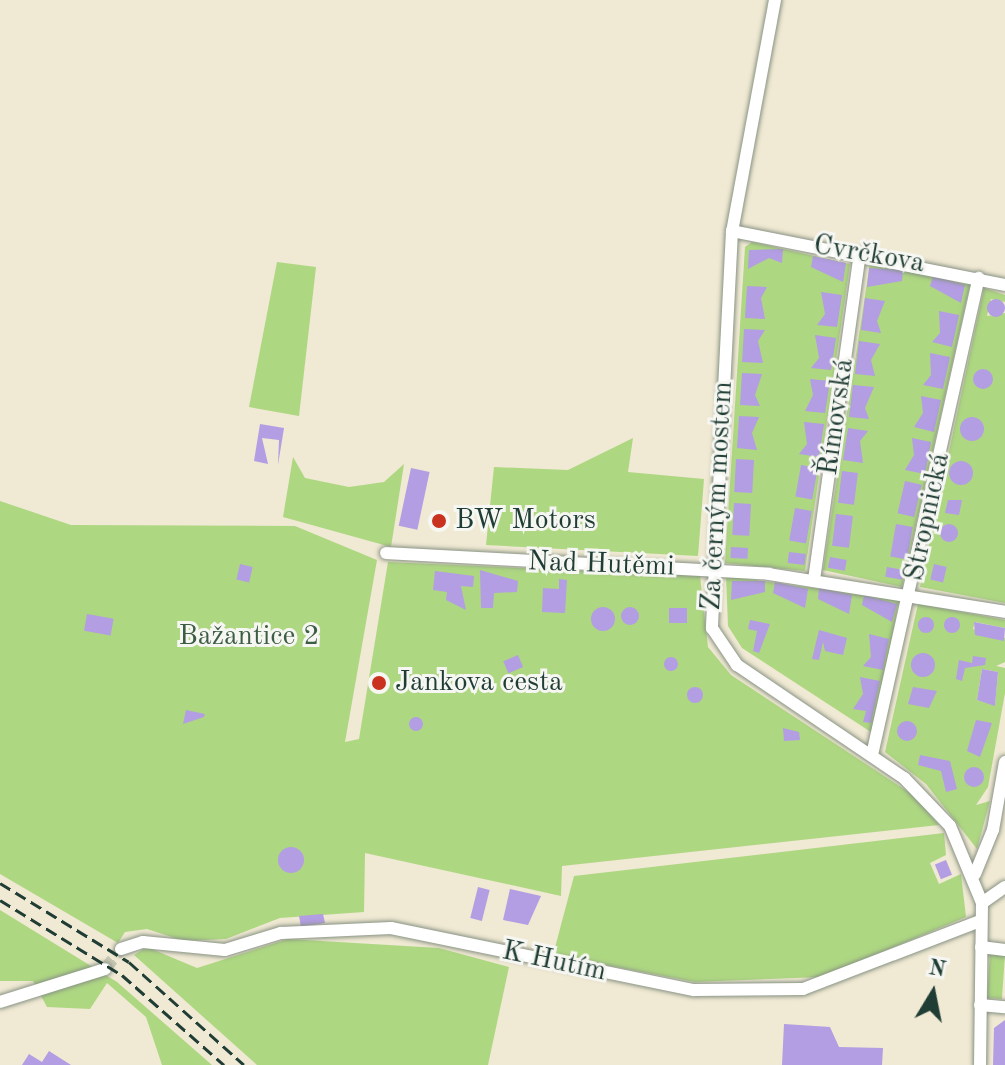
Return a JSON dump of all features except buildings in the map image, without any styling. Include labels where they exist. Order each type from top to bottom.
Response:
[{"type":"street","name":"Za černým mostem","points":[[775,0],[732,231],[711,569],[712,628],[724,653],[872,755],[941,813],[975,877],[982,903],[980,1065]]},
{"type":"street","name":"Cvrčkova","points":[[732,231],[1005,285]]},
{"type":"street","name":"Římovská","points":[[814,580],[860,254]]},
{"type":"street","name":"Stropnická","points":[[872,755],[911,596],[979,278]]},
{"type":"street","name":"Nad Hutěmi","points":[[386,553],[711,569],[814,580],[1005,612]]},
{"type":"street","points":[[975,877],[999,832],[1005,762]]},
{"type":"street","points":[[982,903],[1005,887]]},
{"type":"street","name":"K Hutím","points":[[121,949],[143,942],[225,950],[281,933],[391,928],[694,990],[803,989],[980,921]]},
{"type":"street","points":[[981,947],[1005,950]]},
{"type":"street","points":[[0,1002],[105,969]]},
{"type":"street","points":[[980,1005],[1005,1007]]},
{"type":"green space","points":[[752,242],[850,264],[805,571],[725,563],[745,247]]},
{"type":"green space","points":[[277,262],[316,267],[299,416],[249,407]]},
{"type":"green space","points":[[870,263],[970,285],[902,587],[823,570]]},
{"type":"green space","points":[[984,288],[1005,295],[1005,302],[991,299],[987,316],[1005,313],[1005,603],[920,587]]},
{"type":"green space","points":[[633,438],[628,472],[704,479],[698,556],[486,545],[494,467],[568,470]]},
{"type":"green space","points":[[293,457],[305,478],[349,487],[384,482],[404,464],[391,547],[283,517]]},
{"type":"green space","name":"Bažantice 2","points":[[0,501],[71,525],[295,526],[377,560],[345,742],[359,739],[388,562],[700,576],[708,647],[731,675],[913,795],[939,825],[562,866],[561,896],[365,853],[364,912],[280,918],[226,939],[184,941],[147,929],[125,932],[118,943],[0,874]]},
{"type":"green space","points":[[726,576],[899,600],[874,734],[742,648],[728,626]]},
{"type":"green space","points":[[918,604],[1005,620],[1005,628],[975,622],[973,629],[1005,638],[1005,662],[996,666],[1005,668],[1005,693],[988,787],[976,805],[990,801],[977,849],[926,784],[885,752]],"holes":[[[982,669],[998,672],[995,705],[977,700]]]},
{"type":"green space","points":[[944,833],[946,855],[930,863],[939,884],[961,874],[966,917],[822,977],[695,982],[553,955],[574,876]]},
{"type":"green space","points":[[0,910],[117,982],[212,1065],[162,1065],[146,1017],[107,983],[90,1009],[47,1007],[33,981],[0,981]]},
{"type":"green space","points":[[288,939],[439,948],[509,967],[488,1065],[257,1065],[134,955],[147,947],[197,968]]},
{"type":"green space","points":[[990,954],[1005,955],[1002,999],[987,998]]},
{"type":"tunnel","points":[[105,969],[121,949]]},
{"type":"railway","points":[[0,883],[129,962],[244,1065]]},
{"type":"railway","points":[[0,900],[122,975],[224,1065]]},
{"type":"place","name":"BW Motors","points":[[439,521]]},
{"type":"place","name":"Jankova cesta","points":[[379,683]]}]
